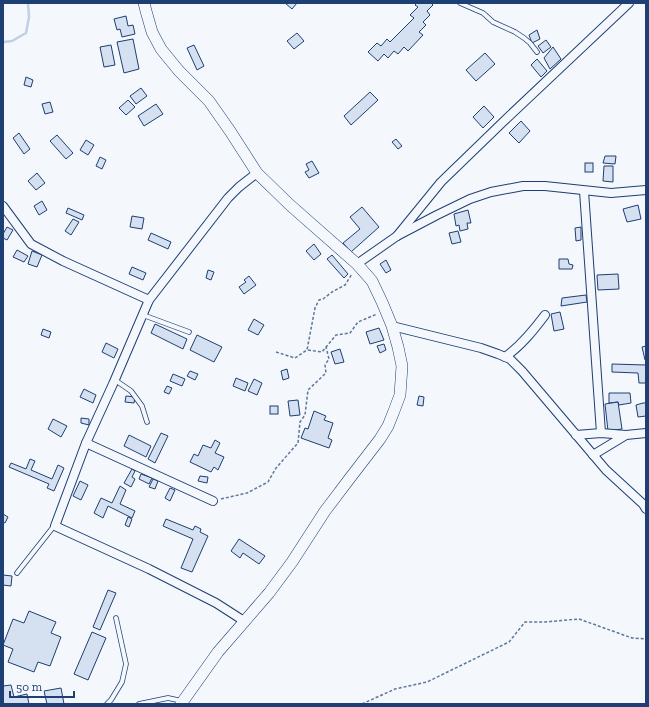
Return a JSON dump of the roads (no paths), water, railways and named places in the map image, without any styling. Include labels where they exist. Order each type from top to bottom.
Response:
[{"type":"street","points":[[144,3],[152,32],[161,49],[179,71],[208,101],[230,131],[257,174],[290,206],[357,264],[372,281],[392,326],[402,366],[400,395],[388,426],[380,439],[325,511],[292,562],[269,593],[218,652],[181,703]]},
{"type":"street","points":[[397,236],[441,182],[629,3]]},
{"type":"street","points":[[244,621],[216,603],[149,568],[55,526],[86,443],[149,300],[228,198],[239,187],[257,174]]},
{"type":"street","points":[[357,264],[397,236],[436,215],[470,199],[491,192],[523,186],[545,186],[611,193],[646,190]]},
{"type":"street","points":[[584,191],[601,433]]},
{"type":"street","points":[[3,206],[31,244],[63,261],[149,300]]},
{"type":"street","points":[[505,357],[515,350],[529,336],[545,315]]},
{"type":"street","points":[[392,326],[481,348],[510,359],[522,371],[606,470],[643,504],[646,509]]},
{"type":"street","points":[[576,435],[601,433],[626,435],[646,433]]},
{"type":"street","points":[[593,455],[626,435]]},
{"type":"street","points":[[86,443],[213,501]]},
{"type":"lane","points":[[460,3],[483,13],[493,22],[524,38],[537,52]]},
{"type":"lane","points":[[143,315],[188,332]]},
{"type":"lane","points":[[115,380],[131,391],[142,406],[147,422]]},
{"type":"lane","points":[[17,573],[55,526]]},
{"type":"lane","points":[[107,704],[122,682],[126,664],[116,618]]},
{"type":"lane","points":[[139,704],[168,698],[181,703]]},
{"type":"waterway","points":[[3,42],[12,41],[26,33],[29,17],[28,3]]}]
